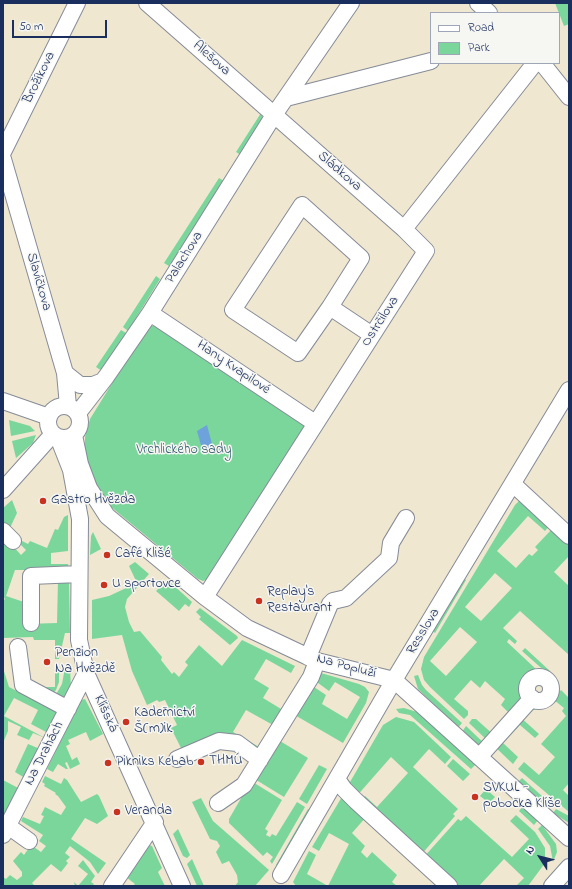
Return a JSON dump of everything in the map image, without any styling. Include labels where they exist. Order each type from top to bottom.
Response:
[{"type":"street","name":"Brožíkova","points":[[3,152],[77,3]]},
{"type":"street","name":"Alešova","points":[[147,3],[274,115]]},
{"type":"street","name":"Palachova","points":[[73,409],[103,381],[150,313],[274,115],[351,3]]},
{"type":"street","points":[[478,3],[488,12]]},
{"type":"street","points":[[286,98],[430,61]]},
{"type":"street","points":[[404,229],[534,64]]},
{"type":"street","points":[[543,64],[569,97]]},
{"type":"street","name":"Sládkova","points":[[274,115],[404,229]]},
{"type":"street","name":"Slavíčkova","points":[[3,159],[65,373],[73,409]]},
{"type":"street","points":[[302,205],[361,258],[330,307],[298,353],[233,310],[302,205]]},
{"type":"street","name":"Ostrčilova","points":[[205,597],[426,251],[404,229]]},
{"type":"street","points":[[330,307],[372,335]]},
{"type":"street","name":"Hany Kvapilové","points":[[150,313],[315,423]]},
{"type":"street","points":[[65,373],[80,385],[93,385],[103,381]]},
{"type":"street","name":"Resslova","points":[[281,875],[394,680],[569,390]]},
{"type":"street","points":[[3,401],[49,417]]},
{"type":"street","points":[[3,490],[62,435],[80,427],[80,420],[73,409],[59,406],[49,417],[49,426],[62,435]]},
{"type":"street","name":"Na Popluží","points":[[62,435],[80,464],[89,488],[108,516],[205,597],[247,628],[313,659],[394,680],[569,838]]},
{"type":"street","name":"Klíšská","points":[[62,435],[72,470],[80,520],[79,640],[86,673],[155,822],[182,886]]},
{"type":"street","points":[[513,484],[569,536]]},
{"type":"street","name":"Na Popluží","points":[[80,520],[90,511],[108,516]]},
{"type":"street","points":[[218,803],[244,786],[311,677],[313,659],[330,604],[333,601],[346,598],[388,558],[391,543],[406,518]]},
{"type":"street","points":[[31,623],[30,576],[79,574]]},
{"type":"street","points":[[18,647],[23,685],[68,709]]},
{"type":"street","name":"Na Drahách","points":[[8,827],[24,786],[44,771],[68,709],[86,673]]},
{"type":"street","points":[[479,756],[532,698]]},
{"type":"street","points":[[177,759],[219,741],[237,743],[260,760]]},
{"type":"street","points":[[337,779],[356,802],[449,886]]},
{"type":"street","points":[[112,886],[155,822]]},
{"type":"street","points":[[8,827],[29,836]]},
{"type":"street","points":[[552,886],[569,867]]},
{"type":"green space","points":[[555,3],[569,3],[569,24],[564,26],[560,12],[559,12]]},
{"type":"green space","points":[[261,113],[263,120],[241,155],[236,152]]},
{"type":"green space","points":[[219,178],[224,181],[169,266],[164,263]]},
{"type":"green space","points":[[156,276],[160,279],[128,331],[123,327]]},
{"type":"green space","name":"Vrchlického sady","points":[[151,326],[159,326],[307,427],[211,578],[203,581],[198,579],[104,501],[85,460],[85,437],[90,419],[145,330]]},
{"type":"green space","points":[[121,330],[126,333],[102,371],[96,367]]},
{"type":"green space","points":[[9,420],[30,426],[35,431],[11,436]]},
{"type":"green space","points":[[36,435],[33,443],[16,458],[12,441]]},
{"type":"green space","points":[[12,500],[17,513],[9,530],[3,526],[3,508]]},
{"type":"green space","points":[[519,501],[524,501],[550,525],[545,531],[528,516],[497,551],[516,568],[529,554],[532,556],[538,550],[535,547],[552,529],[569,544],[569,556],[554,572],[569,586],[569,655],[520,611],[503,628],[517,641],[515,644],[509,639],[507,642],[537,670],[526,682],[524,689],[525,701],[497,734],[492,730],[508,712],[501,705],[505,699],[485,681],[480,688],[471,680],[454,699],[468,711],[468,715],[464,719],[430,687],[424,680],[421,669],[424,657],[515,505]],"holes":[[[495,573],[512,588],[481,621],[465,607]],[[460,627],[477,642],[446,676],[430,661]]]},
{"type":"green space","points":[[68,515],[68,551],[51,553],[51,564],[68,564],[69,570],[15,570],[6,596],[27,603],[26,624],[57,623],[58,580],[69,579],[70,633],[65,633],[59,659],[55,659],[55,640],[34,640],[33,637],[3,638],[3,601],[5,599],[3,596],[3,535],[21,555],[26,550],[18,542],[20,540],[28,544],[30,541],[47,548],[55,529],[58,530],[64,517]]},
{"type":"green space","points":[[93,532],[101,549],[90,555],[91,536]]},
{"type":"green space","points":[[135,562],[149,574],[127,599],[125,607],[129,622],[134,632],[140,631],[162,657],[161,660],[172,674],[174,672],[179,677],[188,665],[185,662],[199,645],[222,666],[242,640],[295,666],[291,673],[266,659],[254,679],[269,688],[263,698],[286,712],[273,725],[246,710],[233,732],[259,747],[256,751],[242,742],[182,750],[171,728],[177,725],[165,700],[159,702],[157,700],[147,705],[132,671],[122,635],[92,639],[92,600],[109,596],[137,583],[129,566]]},
{"type":"green space","points":[[463,577],[466,580],[435,633],[431,630]]},
{"type":"green space","points":[[166,582],[171,583],[192,602],[189,607],[185,604],[179,611],[156,591]]},
{"type":"green space","points":[[200,608],[238,638],[230,645],[199,619],[201,617],[196,612]]},
{"type":"green space","points":[[525,648],[550,671],[548,674],[522,651]]},
{"type":"green space","points":[[3,668],[9,687],[58,712],[48,733],[31,724],[38,710],[14,698],[4,716],[45,738],[33,733],[29,740],[17,735],[21,727],[8,721],[8,731],[3,743]]},
{"type":"green space","points":[[65,668],[70,668],[71,688],[68,695],[60,699],[54,698],[62,684]]},
{"type":"green space","points":[[59,670],[59,682],[56,690],[51,696],[35,687],[55,687],[55,671]]},
{"type":"green space","points":[[321,673],[359,684],[365,687],[369,692],[366,703],[343,743],[293,714],[311,685],[326,695],[322,704],[347,719],[360,697],[335,682],[329,691],[314,680]]},
{"type":"green space","points":[[418,675],[426,690],[462,723],[458,728],[418,689],[414,676]]},
{"type":"green space","points":[[561,690],[569,698],[569,783],[563,790],[569,796],[569,812],[518,769],[524,762],[539,775],[555,757],[541,744],[566,716],[562,711],[564,708],[554,700],[549,706],[526,712],[532,708],[548,704]]},
{"type":"green space","points":[[85,699],[103,734],[90,741],[86,732],[68,740],[70,744],[66,746],[72,760],[77,757],[80,764],[70,769],[67,762],[65,763],[68,769],[66,769],[58,764],[53,772],[47,769],[81,700]]},
{"type":"green space","points":[[404,708],[417,712],[476,764],[471,769],[410,715],[399,713],[396,709]]},
{"type":"green space","points":[[519,716],[539,734],[535,738],[520,725],[503,743],[518,757],[513,764],[493,745]]},
{"type":"green space","points":[[396,717],[414,722],[451,757],[445,764],[429,749],[413,767],[458,809],[453,814],[455,816],[420,856],[360,802],[365,796],[377,807],[408,773],[391,757],[355,798],[346,789],[383,725]]},
{"type":"green space","points":[[472,719],[476,719],[495,736],[489,742],[469,723]]},
{"type":"green space","points":[[466,726],[486,745],[479,748],[462,732]]},
{"type":"green space","points":[[280,741],[308,758],[284,797],[253,778]]},
{"type":"green space","points":[[28,744],[40,749],[25,778],[15,772]]},
{"type":"green space","points":[[453,759],[470,774],[463,781],[447,766]]},
{"type":"green space","points":[[319,765],[327,769],[307,804],[299,799]]},
{"type":"green space","points":[[45,776],[61,784],[64,778],[67,780],[81,802],[97,794],[99,796],[108,816],[97,824],[85,818],[71,839],[106,863],[98,874],[90,862],[70,846],[65,853],[70,857],[66,861],[68,863],[61,872],[51,864],[32,883],[35,886],[3,886],[3,877],[6,879],[10,875],[17,880],[22,876],[22,872],[13,861],[21,852],[24,855],[31,845],[41,852],[46,846],[39,841],[43,835],[21,821],[23,817],[40,824],[44,816],[41,815],[45,807],[61,815],[66,807],[55,794],[56,793],[44,786],[45,784],[42,782]]},
{"type":"green space","points":[[522,778],[552,805],[548,809],[518,782]]},
{"type":"green space","points":[[3,780],[20,789],[3,821]]},
{"type":"green space","points":[[251,781],[282,800],[265,829],[268,831],[266,835],[270,837],[272,834],[276,836],[297,802],[305,807],[272,864],[270,861],[273,857],[267,852],[263,856],[229,823],[229,819]]},
{"type":"green space","points":[[486,789],[495,797],[489,803],[480,796]]},
{"type":"green space","points":[[343,795],[367,816],[352,833],[365,846],[361,852],[367,858],[372,852],[397,875],[392,882],[397,886],[328,886],[349,844],[329,833],[319,851],[312,847]]},
{"type":"green space","points":[[201,798],[213,821],[269,870],[255,886],[235,886],[238,882],[237,875],[229,861],[222,864],[216,852],[220,846],[217,841],[210,839],[192,802]]},
{"type":"green space","points":[[523,806],[538,820],[534,825],[519,811]]},
{"type":"green space","points":[[308,809],[312,812],[280,866],[276,865]]},
{"type":"green space","points":[[556,809],[569,816],[569,823],[553,813]]},
{"type":"green space","points":[[516,815],[535,832],[545,848],[545,863],[528,886],[516,886],[524,878],[504,859],[479,886],[453,886],[423,858],[458,819],[461,821],[466,816],[512,857],[529,839],[510,821]]},
{"type":"green space","points":[[542,825],[556,844],[557,852],[553,862],[550,846],[538,829]]},
{"type":"green space","points":[[178,829],[190,855],[187,858],[183,856],[173,834]]},
{"type":"green space","points":[[149,845],[152,846],[162,868],[158,872],[165,886],[133,886],[135,884],[126,877],[146,847]]},
{"type":"green space","points":[[309,851],[316,855],[307,874],[328,886],[296,886],[293,882]]},
{"type":"green space","points":[[192,859],[204,886],[197,886],[187,864]]},
{"type":"green space","points":[[83,860],[95,876],[91,882],[94,884],[92,886],[78,886],[88,874],[78,866]]},
{"type":"water","points":[[207,425],[213,448],[202,449],[197,431]]},
{"type":"place","name":"Gastro Hvězda","points":[[43,501]]},
{"type":"place","name":"Café Klišé","points":[[107,555]]},
{"type":"place","name":"U sportovce","points":[[104,585]]},
{"type":"place","name":"Replay's Restaurant","points":[[259,601]]},
{"type":"place","name":"Penzion Na Hvězdě","points":[[47,662]]},
{"type":"place","name":"Kadeřnictví Š(m)ik","points":[[126,722]]},
{"type":"place","name":"THMÚ","points":[[201,762]]},
{"type":"place","name":"Pikniks Kebab","points":[[108,763]]},
{"type":"place","name":"SVKUL - pobočka Klíše","points":[[475,797]]},
{"type":"place","name":"Veranda","points":[[117,812]]}]
